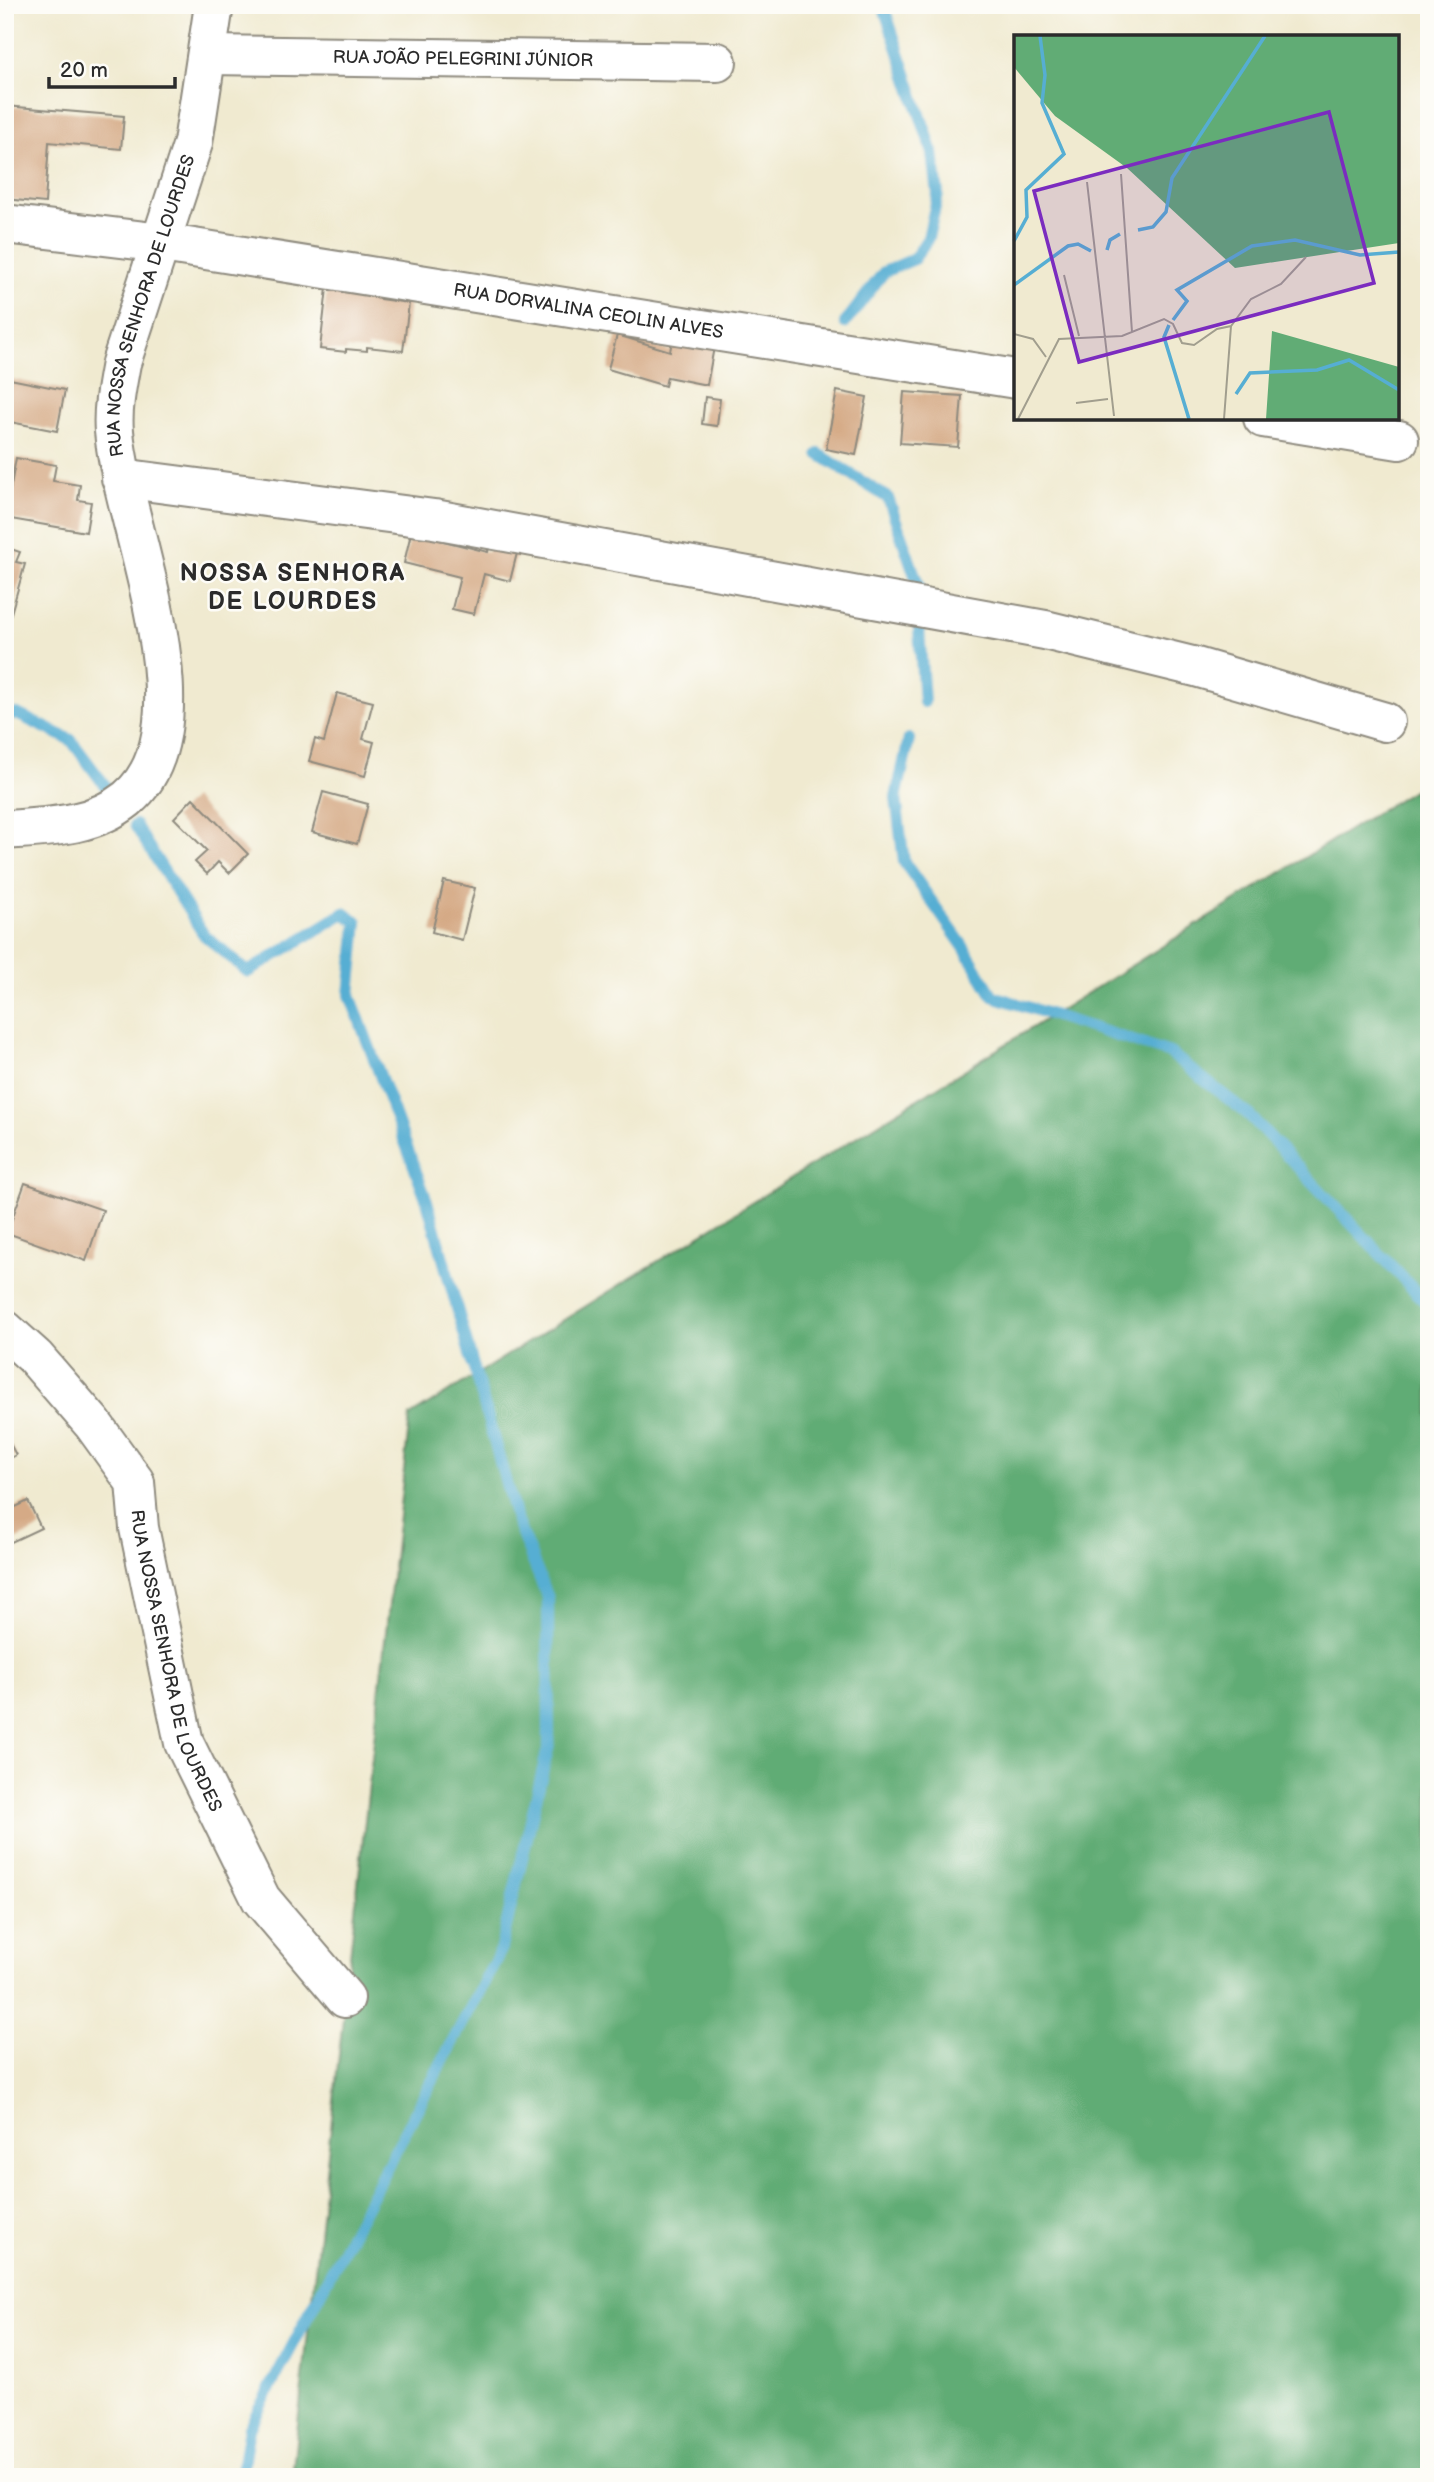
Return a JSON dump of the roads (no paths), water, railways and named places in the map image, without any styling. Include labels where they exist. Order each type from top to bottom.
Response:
[{"type":"street","name":"RUA NOSSA SENHORA DE LOURDES","points":[[5,830],[66,826],[99,815],[127,799],[146,776],[157,751],[166,688],[153,608],[121,478],[114,429],[117,383],[121,363],[192,144],[214,5]]},
{"type":"street","name":"RUA JOÃO PELEGRINI JÚNIOR","points":[[207,55],[717,62]]},
{"type":"street","name":"RUA DORVALINA CEOLIN ALVES","points":[[5,224],[162,243],[1014,379]]},
{"type":"street","points":[[1275,420],[1399,440]]},
{"type":"street","points":[[121,478],[434,519],[1045,630],[1196,667],[1385,722]]},
{"type":"street","name":"RUA NOSSA SENHORA DE LOURDES","points":[[5,1329],[35,1357],[93,1424],[135,1482],[139,1528],[184,1743],[261,1899],[345,1998]]},
{"type":"waterway","points":[[845,323],[884,272],[914,259],[928,238],[938,194],[933,153],[883,5]]},
{"type":"waterway","points":[[819,454],[888,498],[919,587]]},
{"type":"waterway","points":[[919,629],[924,702]]},
{"type":"waterway","points":[[5,716],[17,714],[71,740],[109,791]]},
{"type":"waterway","points":[[909,739],[896,798],[904,862],[963,946],[993,996],[1170,1053],[1249,1115],[1429,1306]]},
{"type":"waterway","points":[[135,825],[204,935],[248,972],[344,913],[357,922],[350,995],[427,1201],[517,1522],[548,1598],[549,1744],[500,1952],[249,2428],[241,2477]]},
{"type":"district","name":"NOSSA SENHORA DE LOURDES","points":[[293,587]]}]
